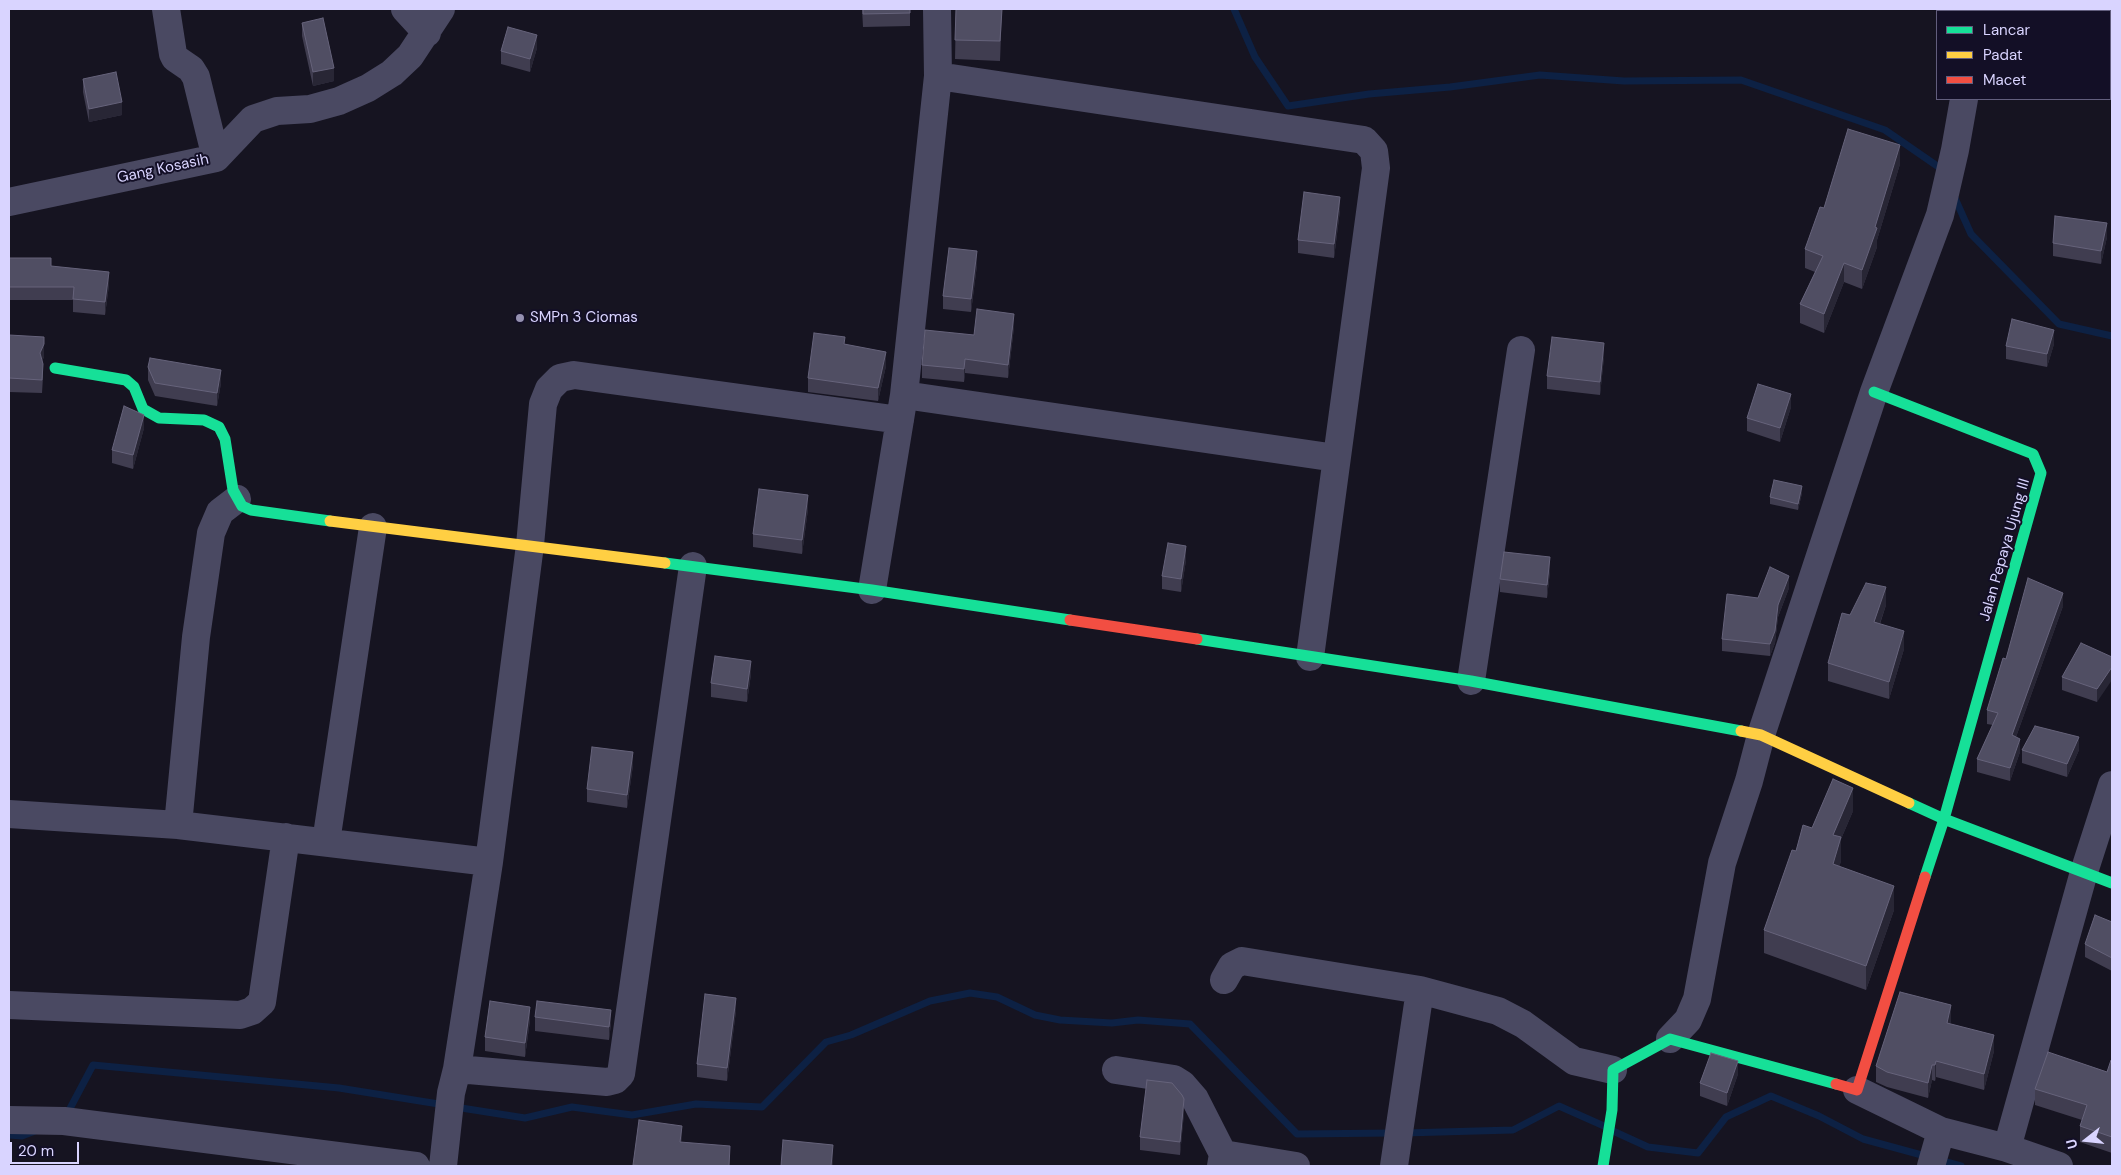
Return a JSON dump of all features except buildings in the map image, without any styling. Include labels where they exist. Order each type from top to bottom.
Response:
[{"type":"street","points":[[166,9],[173,54],[191,69],[196,77],[216,158]]},
{"type":"street","points":[[405,9],[427,33]]},
{"type":"street","name":"Gang Kosasih","points":[[9,202],[216,158],[253,119],[277,111],[323,106],[368,88],[392,73],[410,56],[442,9]]},
{"type":"street","points":[[872,590],[902,407],[938,76],[937,9]]},
{"type":"street","points":[[938,76],[1364,140],[1374,151],[1376,168],[1310,657]]},
{"type":"street","points":[[1224,980],[1232,966],[1242,961],[1420,990],[1498,1011],[1523,1024],[1574,1061],[1613,1070],[1670,1040],[1688,1020],[1697,999],[1722,863],[1749,781],[1761,735],[1874,392],[1940,215],[1955,150],[1964,100]]},
{"type":"street","points":[[1470,681],[1521,350]]},
{"type":"street","points":[[55,368],[126,380],[134,387],[142,409],[159,418],[204,420],[220,426],[225,440],[233,490],[242,506],[251,510],[872,590],[1470,681],[1761,735],[1944,819],[2112,882]]},
{"type":"street","points":[[443,1166],[454,1081],[489,862],[530,545],[543,404],[554,383],[566,376],[584,376],[902,407],[1336,458]]},
{"type":"street","name":"Jalan Pepaya Ujung III","points":[[1857,1090],[1944,819],[2041,474],[2033,454],[1874,392]]},
{"type":"street","points":[[178,825],[196,637],[211,533],[220,512],[237,499]]},
{"type":"street","points":[[326,842],[373,527]]},
{"type":"street","points":[[454,1081],[607,1082],[615,1080],[621,1074],[693,566]]},
{"type":"street","points":[[2007,1148],[2084,872],[2112,785]]},
{"type":"street","points":[[9,814],[178,825],[489,862]]},
{"type":"street","points":[[9,1005],[240,1015],[252,1011],[262,1002],[286,838]]},
{"type":"street","points":[[1397,1144],[1420,990]]},
{"type":"street","points":[[1670,1040],[1857,1090],[1936,1148],[2007,1148],[2059,1166]]},
{"type":"street","points":[[1116,1070],[1174,1079],[1182,1084],[1195,1099],[1222,1160],[1296,1166]]},
{"type":"street","points":[[1603,1166],[1612,1110],[1613,1070]]},
{"type":"street","points":[[9,1120],[64,1121],[416,1166]]},
{"type":"waterway","points":[[1234,9],[1255,57],[1288,106],[1369,94],[1450,87],[1540,75],[1624,81],[1741,80],[1885,130],[1943,170]]},
{"type":"waterway","points":[[1954,196],[1971,234],[2059,324],[2112,336]]},
{"type":"waterway","points":[[455,1107],[525,1118],[572,1107],[632,1115],[696,1104],[762,1107],[826,1042],[851,1035],[930,1001],[970,993],[997,997],[1035,1015],[1060,1020],[1112,1023],[1138,1020],[1190,1024],[1297,1134],[1394,1133]]},
{"type":"waterway","points":[[66,1116],[93,1065],[339,1088],[445,1105]]},
{"type":"waterway","points":[[1613,1131],[1648,1147],[1698,1153],[1726,1117],[1771,1096],[1819,1116],[1863,1139],[1929,1157]]},
{"type":"waterway","points":[[1404,1133],[1513,1130],[1559,1106],[1604,1126]]},
{"type":"waterway","points":[[9,1135],[22,1136],[35,1131]]},
{"type":"waterway","points":[[1939,1160],[1961,1166]]},
{"type":"traffic: fast","points":[[55,368],[126,380],[134,387],[143,409],[159,418],[204,420],[219,427],[225,439],[233,490],[242,506],[251,510],[330,521]]},
{"type":"traffic: fast","points":[[1874,392],[2033,454],[2041,473],[1944,819],[1925,877]]},
{"type":"traffic: fast","points":[[665,563],[872,590],[1070,620]]},
{"type":"traffic: fast","points":[[1197,639],[1471,681],[1741,731]]},
{"type":"traffic: fast","points":[[1909,803],[1944,819],[2112,883]]},
{"type":"traffic: fast","points":[[1603,1166],[1612,1110],[1613,1070],[1670,1039],[1836,1084]]},
{"type":"traffic: slow","points":[[330,521],[665,563]]},
{"type":"traffic: slow","points":[[1741,731],[1761,735],[1909,803]]},
{"type":"traffic: jam","points":[[1070,620],[1197,639]]},
{"type":"traffic: jam","points":[[1836,1084],[1857,1090],[1925,877]]},
{"type":"place","name":"SMPn 3 Ciomas","points":[[520,318]]}]
